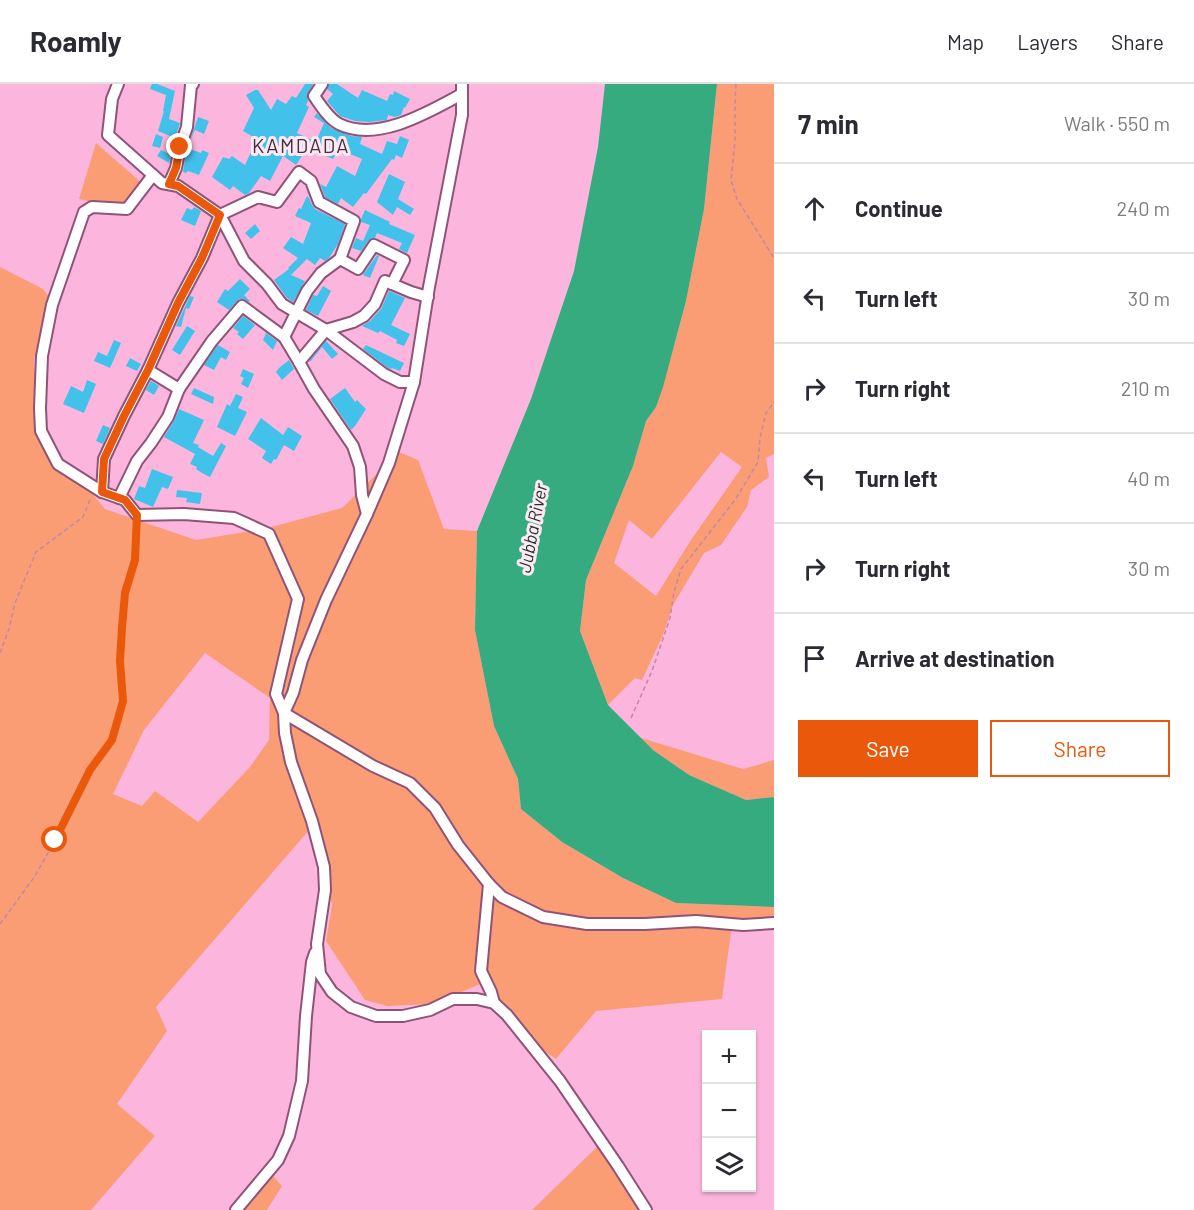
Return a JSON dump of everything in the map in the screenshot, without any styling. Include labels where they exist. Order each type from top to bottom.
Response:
[{"type":"street","points":[[118,84],[112,99],[108,135],[162,183],[178,186],[220,215],[244,261],[267,284],[282,304],[326,330],[384,374],[400,381],[414,382]]},
{"type":"street","points":[[169,184],[176,168],[187,127],[191,85],[193,84]]},
{"type":"street","points":[[322,84],[314,96],[329,116],[338,123],[358,131],[392,126],[416,118],[462,89]]},
{"type":"street","points":[[284,713],[326,600],[389,463],[414,382],[462,115],[462,89]]},
{"type":"street","points":[[102,492],[104,459],[178,303],[202,258],[220,215],[258,197],[277,202],[299,172],[311,181],[319,202],[354,221],[340,259],[321,273],[307,291],[284,337]]},
{"type":"street","points":[[153,175],[127,209],[92,207],[84,212],[52,305],[42,356],[41,431],[58,464],[102,492],[125,500],[137,515],[184,514],[234,518],[269,534],[298,599],[276,694],[284,713],[285,733],[291,762],[312,821],[324,867],[325,890],[311,973],[302,1081],[289,1136],[278,1160],[236,1210]]},
{"type":"street","points":[[340,259],[358,269],[374,245],[404,260],[392,284]]},
{"type":"street","points":[[299,362],[326,330],[359,319],[375,304],[385,281],[428,297]]},
{"type":"street","points":[[119,498],[137,461],[168,417],[179,389],[212,341],[242,306],[284,337],[314,389],[353,446],[360,467],[362,495],[367,514]]},
{"type":"street","points":[[148,370],[179,389]]},
{"type":"street","points":[[284,713],[373,766],[411,783],[435,808],[458,845],[489,884],[502,897],[543,916],[587,924],[696,921],[743,925],[774,923]]},
{"type":"street","points":[[489,884],[481,972],[494,1003]]},
{"type":"street","points":[[317,944],[320,974],[332,992],[351,1007],[376,1016],[403,1016],[430,1010],[453,999],[477,999],[494,1003],[507,1015],[560,1081],[646,1210]]},
{"type":"path","points":[[736,84],[736,122],[731,180],[737,200],[774,258]]},
{"type":"path","points":[[631,718],[670,618],[681,568],[735,500],[758,462],[760,438],[766,413],[774,402]]},
{"type":"path","points":[[0,653],[15,603],[36,552],[84,517],[90,497],[102,492]]},
{"type":"path","points":[[0,924],[35,876],[62,828],[90,770],[112,740],[123,701],[120,661],[122,628],[125,593],[135,560],[137,515]]},
{"type":"shaded area","points":[[717,84],[774,84],[774,454],[766,458],[769,477],[751,490],[747,507],[721,545],[704,553],[673,605],[663,635],[642,680],[635,678],[608,705],[580,631],[586,580],[633,466],[646,421],[656,407],[686,301],[704,209]],"holes":[[[721,452],[742,467],[691,540],[656,596],[614,563],[629,520],[652,539]]]},
{"type":"shaded area","points":[[96,143],[144,185],[125,210],[79,199]]},
{"type":"shaded area","points":[[0,267],[43,289],[56,306],[34,358],[37,427],[105,509],[196,540],[264,529],[342,508],[399,452],[418,460],[444,529],[477,531],[475,630],[494,726],[518,779],[521,809],[562,842],[623,878],[676,903],[774,907],[774,922],[732,924],[722,999],[596,1011],[556,1059],[530,1041],[487,981],[434,1004],[387,1006],[365,1000],[326,941],[332,905],[317,821],[156,1007],[167,1031],[117,1104],[155,1136],[91,1210],[0,1210]],"holes":[[[205,653],[270,698],[269,740],[250,767],[198,822],[155,791],[142,806],[113,794],[144,730]]]},
{"type":"shaded area","points":[[638,737],[743,769],[774,760],[774,797],[746,800],[689,775]]},
{"type":"shaded area","points":[[600,1144],[646,1210],[532,1210]]},
{"type":"shaded area","points":[[266,1168],[282,1186],[267,1210],[234,1210]]},
{"type":"water","name":"Jubba River","points":[[605,84],[717,84],[704,209],[686,301],[656,407],[646,421],[633,466],[586,580],[580,631],[608,705],[653,750],[689,775],[746,800],[774,797],[774,907],[676,903],[623,878],[562,842],[521,809],[518,779],[494,726],[475,630],[477,531],[531,399],[574,271],[598,147]]},
{"type":"building","points":[[152,84],[175,91],[169,119],[180,123],[175,138],[158,131],[166,95],[150,89]]},
{"type":"building","points":[[305,84],[313,84],[307,95],[306,105],[309,107],[297,133],[312,140],[313,137],[317,139],[324,123],[314,117],[317,113],[331,128],[351,136],[362,137],[360,144],[382,154],[387,141],[397,144],[400,136],[409,140],[402,158],[396,155],[394,160],[392,159],[366,194],[364,193],[353,207],[341,198],[338,204],[325,197],[320,184],[326,187],[337,166],[355,176],[362,159],[338,149],[333,159],[307,148],[296,165],[283,156],[270,181],[261,176],[245,195],[233,186],[230,190],[212,177],[223,157],[229,159],[232,156],[245,165],[257,139],[243,131],[254,108],[246,95],[258,90],[271,110],[277,99],[286,104],[292,96],[296,98]]},
{"type":"building","points":[[329,84],[337,84],[358,98],[362,90],[387,101],[394,91],[410,99],[401,115],[395,117],[388,115],[387,120],[355,121],[340,116],[327,101],[333,94],[327,89]]},
{"type":"building","points":[[198,117],[209,121],[204,134],[195,130],[189,144]]},
{"type":"building","points":[[156,134],[163,137],[160,148],[152,146]]},
{"type":"building","points":[[187,148],[209,153],[199,175],[188,171],[183,172]]},
{"type":"building","points":[[161,150],[171,155],[169,163],[157,156]]},
{"type":"building","points":[[389,174],[405,182],[398,199],[414,209],[410,215],[397,207],[393,215],[377,202]]},
{"type":"building","points":[[307,196],[315,209],[345,224],[338,244],[329,258],[325,261],[320,258],[315,265],[307,259],[291,275],[305,281],[293,302],[287,298],[274,280],[289,269],[298,258],[283,248],[291,237],[303,244],[311,223],[295,216]]},
{"type":"building","points":[[194,207],[201,211],[195,226],[181,220],[187,208],[192,210]]},
{"type":"building","points":[[365,210],[415,235],[407,253],[399,249],[402,243],[377,233],[375,238],[368,241],[361,251],[352,248],[356,238],[363,241],[370,225],[361,222]]},
{"type":"building","points":[[255,224],[260,231],[251,239],[245,233]]},
{"type":"building","points":[[377,255],[379,256],[370,278],[363,275]]},
{"type":"building","points":[[240,279],[250,289],[244,295],[250,301],[239,299],[229,310],[217,302],[225,289],[228,291]]},
{"type":"building","points":[[323,286],[331,291],[318,316],[306,310],[313,295],[317,296]]},
{"type":"building","points":[[389,291],[405,298],[391,325],[410,334],[404,346],[380,331],[378,333],[362,326],[381,309]]},
{"type":"building","points":[[190,296],[194,297],[189,309],[186,308],[181,327],[176,326]]},
{"type":"building","points":[[243,316],[255,325],[243,339],[233,328]]},
{"type":"building","points":[[187,326],[195,331],[180,355],[172,350]]},
{"type":"building","points":[[266,333],[277,341],[273,350],[263,340]]},
{"type":"building","points":[[114,340],[121,343],[110,368],[94,361],[98,352],[107,356]]},
{"type":"building","points":[[326,341],[338,354],[332,359],[322,347],[310,362],[309,361]]},
{"type":"building","points":[[218,345],[230,352],[226,360],[221,357],[214,370],[204,365]]},
{"type":"building","points":[[366,345],[404,363],[400,371],[388,368],[363,349]]},
{"type":"building","points":[[130,358],[141,364],[137,371],[126,366]]},
{"type":"building","points":[[289,360],[294,369],[282,380],[276,372]]},
{"type":"building","points":[[243,369],[254,374],[248,388],[241,384],[244,378],[240,376]]},
{"type":"building","points":[[87,380],[96,384],[84,413],[63,404],[71,386],[83,392]]},
{"type":"building","points":[[151,381],[159,386],[154,395],[146,390]]},
{"type":"building","points":[[194,388],[214,397],[213,404],[191,394]]},
{"type":"building","points":[[345,388],[355,402],[357,400],[366,409],[351,430],[330,399]]},
{"type":"building","points":[[236,394],[243,397],[238,408],[247,412],[235,436],[217,427],[227,404],[230,406]]},
{"type":"building","points":[[179,409],[204,420],[193,443],[199,445],[198,447],[213,456],[221,443],[226,446],[210,477],[190,464],[195,454],[164,437]]},
{"type":"building","points":[[261,418],[283,435],[288,427],[302,436],[294,451],[284,445],[276,460],[274,459],[271,464],[262,458],[266,451],[248,439]]},
{"type":"building","points":[[103,425],[110,428],[103,444],[96,441]]},
{"type":"building","points":[[152,469],[173,477],[168,489],[162,487],[153,507],[134,499],[139,486],[145,488]]},
{"type":"building","points":[[177,490],[202,493],[200,504],[186,502],[187,498],[176,497]]},
{"type":"district","name":"KAMDADA","points":[[301,145]]},
{"type":"route","points":[[55,840],[90,770],[112,740],[123,701],[120,661],[122,628],[125,593],[135,560],[137,515],[125,500],[102,492],[104,459],[163,339],[178,303],[202,258],[220,215],[178,186],[169,184],[176,168],[180,147]]}]
